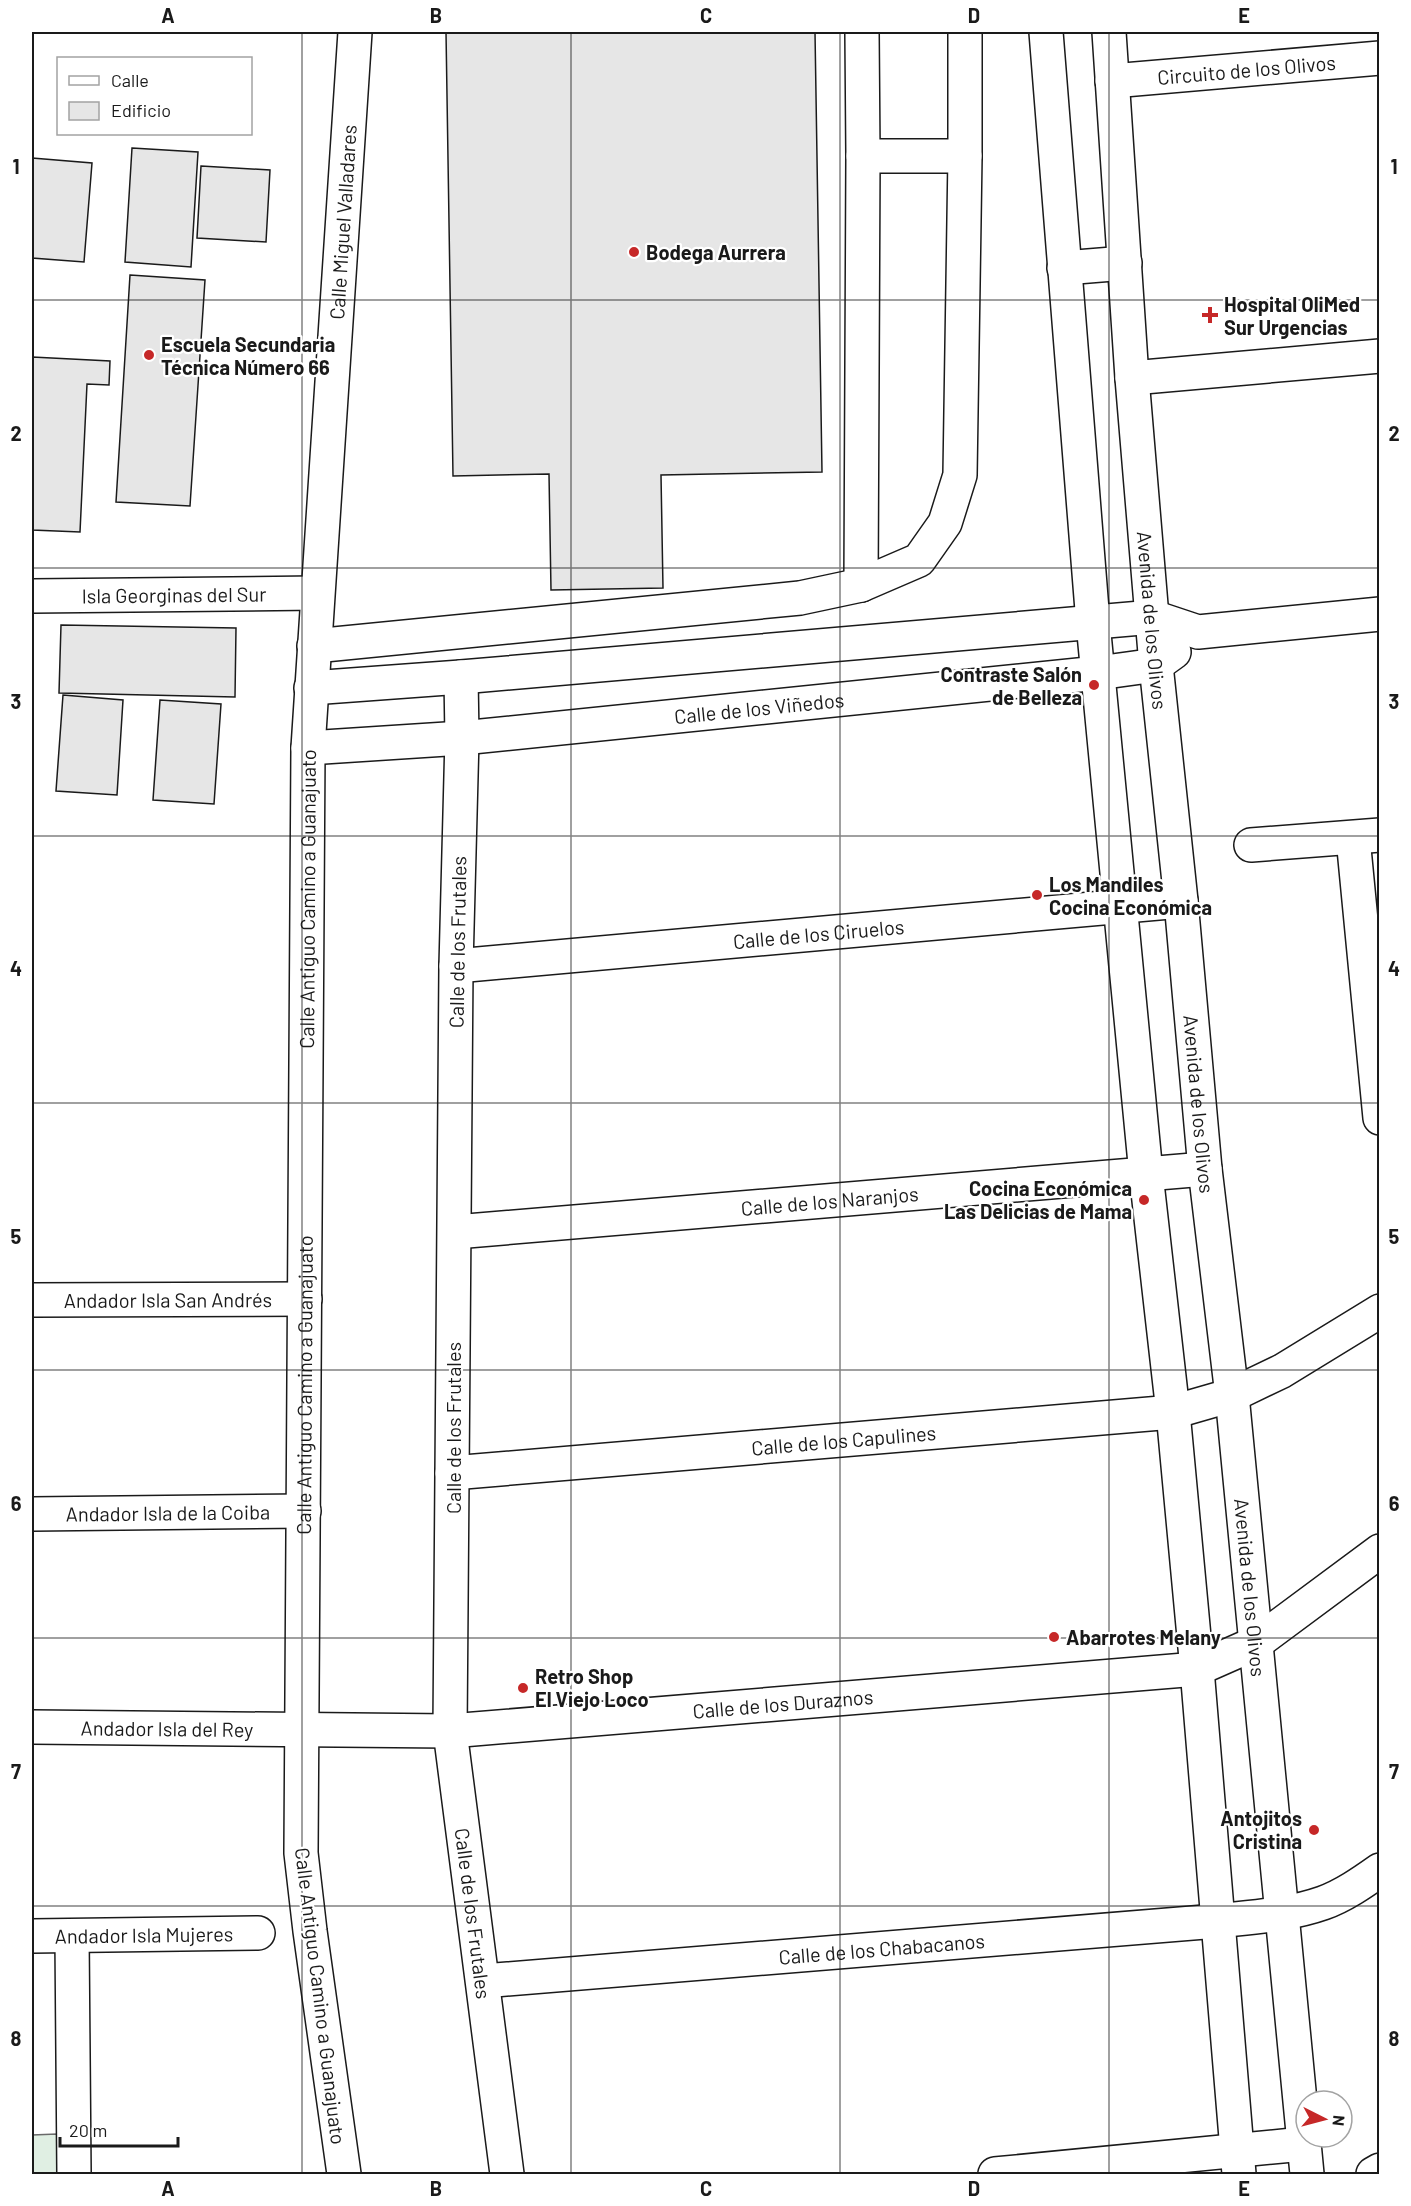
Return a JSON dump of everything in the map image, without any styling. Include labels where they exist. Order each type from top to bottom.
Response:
[{"type":"street","name":"Calle Miguel Valladares","points":[[317,593],[355,32]]},
{"type":"street","points":[[861,585],[862,32]]},
{"type":"street","points":[[314,646],[800,598],[861,585],[919,560],[945,523],[960,474],[965,32]]},
{"type":"street","points":[[1046,32],[1093,623],[1146,1174],[1173,1412],[1238,2162]]},
{"type":"street","name":"Avenida de los Olivos","points":[[1108,32],[1132,378],[1156,665],[1181,901],[1205,1169],[1232,1395],[1305,2159]]},
{"type":"street","name":"Circuito de los Olivos","points":[[1112,81],[1380,58]]},
{"type":"street","points":[[863,156],[965,156]]},
{"type":"street","points":[[1064,268],[1125,262]]},
{"type":"street","points":[[1132,378],[1380,356]]},
{"type":"street","name":"Isla Georginas del Sur","points":[[32,596],[317,593]]},
{"type":"street","name":"Calle Antiguo Camino a Guanajuato","points":[[317,593],[308,748],[301,1853],[344,2175]]},
{"type":"street","points":[[311,688],[1153,617],[1198,632],[1380,614]]},
{"type":"street","points":[[1156,665],[1198,632]]},
{"type":"street","name":"Calle de los Viñedos","points":[[308,748],[462,738],[1098,673],[1156,665]]},
{"type":"street","name":"Calle de los Frutales","points":[[461,677],[462,738],[456,966],[450,1731],[507,2175]]},
{"type":"street","points":[[1251,845],[1366,836],[1380,1118]]},
{"type":"street","name":"Calle de los Ciruelos","points":[[456,966],[1181,901]]},
{"type":"street","name":"Calle de los Naranjos","points":[[454,1233],[1205,1169]]},
{"type":"street","name":"Andador Isla San Andrés","points":[[32,1300],[305,1299]]},
{"type":"street","name":"Calle de los Capulines","points":[[452,1473],[1173,1412],[1232,1395],[1282,1371],[1380,1311]]},
{"type":"street","name":"Andador Isla de la Coiba","points":[[32,1514],[304,1511]]},
{"type":"street","name":"Calle de los Duraznos","points":[[303,1731],[450,1731],[1197,1669],[1256,1643],[1380,1551]]},
{"type":"street","name":"Andador Isla del Rey","points":[[32,1727],[303,1731]]},
{"type":"street","name":"Calle de los Chabacanos","points":[[483,1981],[1217,1921],[1282,1913],[1324,1903],[1365,1881],[1380,1870]]},
{"type":"street","name":"Andador Isla Mujeres","points":[[32,1936],[258,1933]]},
{"type":"street","points":[[72,1936],[74,2175]]},
{"type":"street","points":[[997,2174],[1305,2159]]},
{"type":"street","points":[[1373,2175],[1380,2170]]},
{"type":"green space","points":[[57,2134],[58,2174],[32,2174],[32,2135]]},
{"type":"building","name":"Bodega Aurrera","points":[[446,32],[815,32],[822,472],[661,475],[663,588],[551,590],[549,474],[453,476]]},
{"type":"building","points":[[132,148],[198,152],[191,267],[125,262]]},
{"type":"building","points":[[32,158],[92,163],[84,262],[32,258]]},
{"type":"building","points":[[201,166],[270,170],[266,242],[197,238]]},
{"type":"building","points":[[130,275],[205,280],[190,506],[116,502]]},
{"type":"building","points":[[32,357],[110,361],[109,385],[87,384],[80,532],[32,530]]},
{"type":"building","points":[[61,625],[236,628],[235,697],[59,693]]},
{"type":"building","points":[[63,695],[123,700],[117,795],[56,791]]},
{"type":"building","points":[[160,700],[221,704],[214,804],[153,800]]},
{"type":"place","name":"Bodega Aurrera","points":[[634,252]]},
{"type":"place","name":"Hospital OliMed Sur Urgencias","points":[[1210,315]]},
{"type":"place","name":"Escuela Secundaria Técnica Número 66","points":[[149,355]]},
{"type":"place","name":"Contraste Salón de Belleza","points":[[1094,685]]},
{"type":"place","name":"Los Mandiles Cocina Económica","points":[[1037,895]]},
{"type":"place","name":"Cocina Económica Las Delicias de Mama","points":[[1144,1200]]},
{"type":"place","name":"Abarrotes Melany","points":[[1054,1637]]},
{"type":"place","name":"Retro Shop El Viejo Loco","points":[[523,1688]]},
{"type":"place","name":"Antojitos Cristina","points":[[1314,1830]]}]
